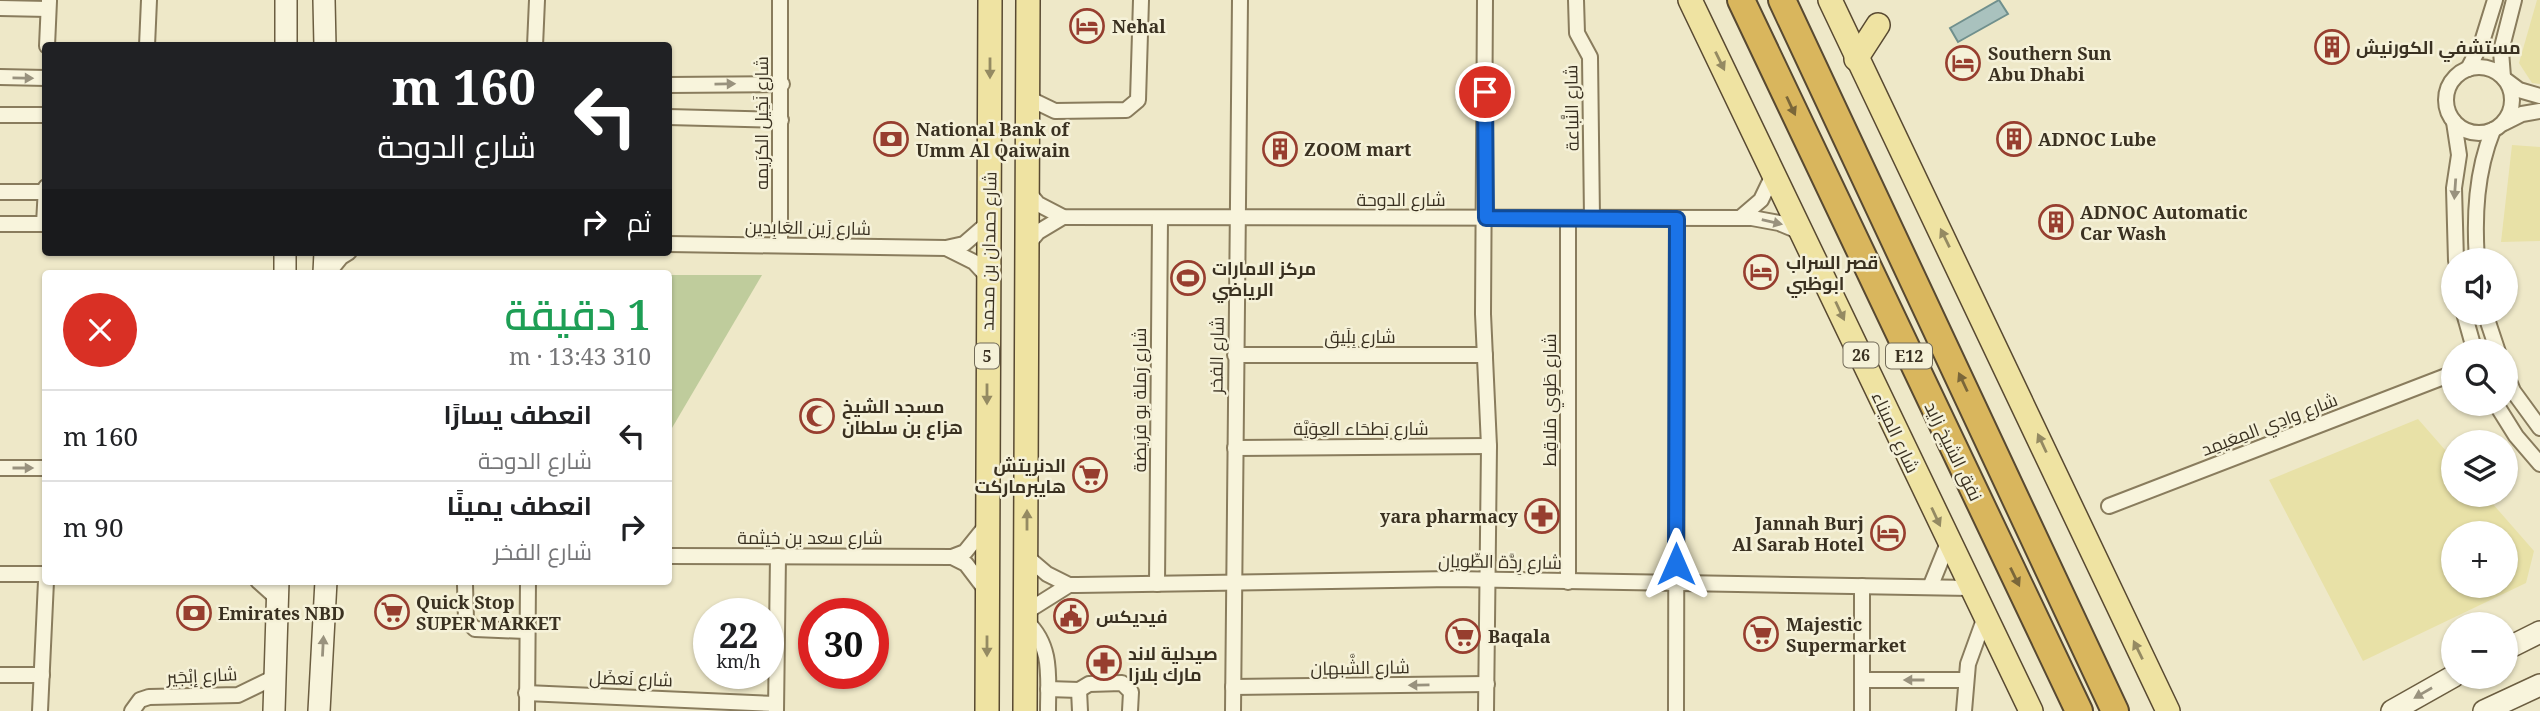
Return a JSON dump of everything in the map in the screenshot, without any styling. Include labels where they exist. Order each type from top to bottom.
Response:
[{"type":"highway","name":"نفق الشيخ زايد","points":[[1741,0],[2079,711]]},
{"type":"highway","name":"نفق الشيخ زايد","points":[[1782,0],[2115,711]]},
{"type":"main road","points":[[324,0],[325,42]]},
{"type":"main road","name":"شارع حمدان بن محمد","points":[[987,711],[990,0]]},
{"type":"main road","points":[[1026,711],[1028,0]]},
{"type":"main road","name":"شارع الميناء","points":[[1690,0],[1804,234],[1948,543],[2031,711]]},
{"type":"main road","points":[[1830,0],[2168,711]]},
{"type":"main road","points":[[281,5],[286,42]]},
{"type":"main road","points":[[1856,59],[1878,25]]},
{"type":"main road","points":[[319,711],[328,585]]},
{"type":"main road","points":[[274,711],[277,677],[277,589]]},
{"type":"main road","points":[[2518,643],[2540,632]]},
{"type":"main road","points":[[2392,711],[2441,684]]},
{"type":"main road","points":[[2484,711],[2540,685]]},
{"type":"street","points":[[147,42],[149,0]]},
{"type":"street","points":[[535,42],[537,0]]},
{"type":"street","name":"شارع نَخِيل الكرَيمه","points":[[780,0],[780,245]]},
{"type":"street","points":[[1028,98],[1055,111],[1126,110],[1138,100],[1141,0]]},
{"type":"street","name":"شارع الفخر","points":[[1233,711],[1236,630],[1233,583],[1240,0]]},
{"type":"street","points":[[1485,0],[1485,355],[1489,446],[1486,711]]},
{"type":"street","name":"شارع النَّباعة","points":[[1576,0],[1577,33],[1590,57],[1592,218]]},
{"type":"street","points":[[2468,69],[2482,42],[2495,0]]},
{"type":"street","points":[[2476,248],[2480,168],[2512,103],[2501,51],[2514,0]]},
{"type":"street","points":[[0,8],[49,5],[47,42]]},
{"type":"street","points":[[2456,248],[2454,188],[2459,155],[2454,122],[2446,104],[2447,91],[2457,75],[2468,69],[2483,67],[2519,90],[2540,96]]},
{"type":"street","points":[[0,77],[42,78]]},
{"type":"street","points":[[672,85],[782,84]]},
{"type":"street","points":[[1027,126],[1055,111]]},
{"type":"street","points":[[2454,122],[2469,132],[2498,127],[2522,114],[2540,111]]},
{"type":"street","points":[[0,115],[42,115]]},
{"type":"street","points":[[672,117],[781,120]]},
{"type":"street","points":[[1738,219],[1761,200],[1774,173]]},
{"type":"street","points":[[0,192],[42,190]]},
{"type":"street","points":[[1028,192],[1038,204],[1063,218]]},
{"type":"street","points":[[1028,244],[1038,232],[1063,218]]},
{"type":"street","name":"شارع الدوحة","points":[[1063,218],[1738,219],[1779,223],[1804,234]]},
{"type":"street","name":"شارع رَملة بو فرَيضة","points":[[1157,583],[1160,218]]},
{"type":"street","name":"شارع طَوِي مَلاقِط","points":[[1568,218],[1568,582]]},
{"type":"street","points":[[1676,711],[1677,219]]},
{"type":"street","points":[[0,224],[42,224]]},
{"type":"street","name":"شارع زَين العَابِدين","points":[[672,244],[946,248],[964,244],[987,225]]},
{"type":"street","name":"شارع زَين العَابِدين","points":[[946,248],[974,262],[987,276]]},
{"type":"street","points":[[329,270],[343,256]]},
{"type":"street","name":"شارع بِلَيق","points":[[1235,355],[1485,355]]},
{"type":"street","name":"شارع وادِي المِعَيمِد","points":[[2109,506],[2441,379]]},
{"type":"street","points":[[2518,398],[2540,428]]},
{"type":"street","points":[[2504,416],[2516,436],[2540,464]]},
{"type":"street","name":"شارع بَطحَاء العِوَيَّة","points":[[1235,447],[1489,446]]},
{"type":"street","points":[[0,468],[42,468]]},
{"type":"street","points":[[952,557],[965,552],[987,524]]},
{"type":"street","points":[[1931,585],[1948,543]]},
{"type":"street","name":"شارع سعد بن خيثمة","points":[[672,556],[952,557]]},
{"type":"street","points":[[776,708],[778,556]]},
{"type":"street","points":[[952,557],[976,573],[988,593]]},
{"type":"street","points":[[1027,557],[1047,574],[1069,585],[1026,616],[1046,649],[1048,711]]},
{"type":"street","points":[[0,574],[42,574]]},
{"type":"street","name":"شارع رِدَّة الطِّويان","points":[[1069,585],[1489,580],[1931,585],[1970,588]]},
{"type":"street","points":[[40,711],[46,585]]},
{"type":"street","points":[[465,585],[466,620],[475,629],[526,631]]},
{"type":"street","points":[[527,711],[528,585]]},
{"type":"street","points":[[1862,586],[1862,711]]},
{"type":"street","points":[[1964,711],[1965,680],[1972,648],[1985,617]]},
{"type":"street","points":[[0,675],[42,675]]},
{"type":"street","name":"شارع إبْجَير","points":[[132,711],[140,701],[149,697],[238,695],[277,677]]},
{"type":"street","points":[[1862,680],[1965,680]]},
{"type":"street","points":[[1048,690],[1079,690],[1088,684],[1122,683],[1131,692],[1130,711]]},
{"type":"street","name":"شارع الشَّبهان","points":[[1233,687],[1487,684]]},
{"type":"street","points":[[1079,690],[1080,711]]},
{"type":"street","name":"شارع نَعضَل","points":[[526,693],[776,708]]},
{"type":"green space","points":[[672,275],[762,275],[672,428]]},
{"type":"sand","points":[[2537,0],[2540,0],[2540,84],[2532,83],[2519,63]]},
{"type":"sand","points":[[2512,145],[2540,147],[2540,241],[2501,242]]},
{"type":"sand","points":[[2418,419],[2441,445],[2441,507],[2496,507],[2508,521],[2441,521],[2441,598],[2495,598],[2465,612],[2441,612],[2441,624],[2363,661],[2269,480]]},
{"type":"sand","points":[[2518,533],[2534,551],[2526,583],[2518,587]]},
{"type":"water","points":[[1999,0],[2008,14],[1958,42],[1950,28]]},
{"type":"place","name":"Nehal","points":[[1087,26]]},
{"type":"place","name":"مستشفي الكورنيش","points":[[2332,47]]},
{"type":"place","name":"Southern Sun Abu Dhabi","points":[[1963,63]]},
{"type":"place","name":"National Bank of Umm Al Qaiwain","points":[[891,139]]},
{"type":"place","name":"ADNOC Lube","points":[[2014,139]]},
{"type":"place","name":"ZOOM mart","points":[[1280,149]]},
{"type":"place","name":"ADNOC Automatic Car Wash","points":[[2056,222]]},
{"type":"place","name":"قصر السراب ابوظبي","points":[[1761,272]]},
{"type":"place","name":"مركز الامارات الرياضي","points":[[1188,278]]},
{"type":"place","name":"مسجد الشيخ هزاع بن سلطان","points":[[817,416]]},
{"type":"place","name":"الدنريتش هايبرماركت","points":[[1090,475]]},
{"type":"place","name":"yara pharmacy","points":[[1542,516]]},
{"type":"place","name":"Jannah Burj Al Sarab Hotel","points":[[1888,533]]},
{"type":"place","name":"Quick Stop SUPER MARKET","points":[[392,612]]},
{"type":"place","name":"Emirates NBD","points":[[194,613]]},
{"type":"place","name":"فيديكس","points":[[1071,616]]},
{"type":"place","name":"Majestic Supermarket","points":[[1761,634]]},
{"type":"place","name":"Baqala","points":[[1463,636]]},
{"type":"place","name":"صيدلية لاند مارك بلازا","points":[[1104,663]]},
{"type":"route","points":[[1485,92],[1486,218],[1677,219],[1676,564]]}]
